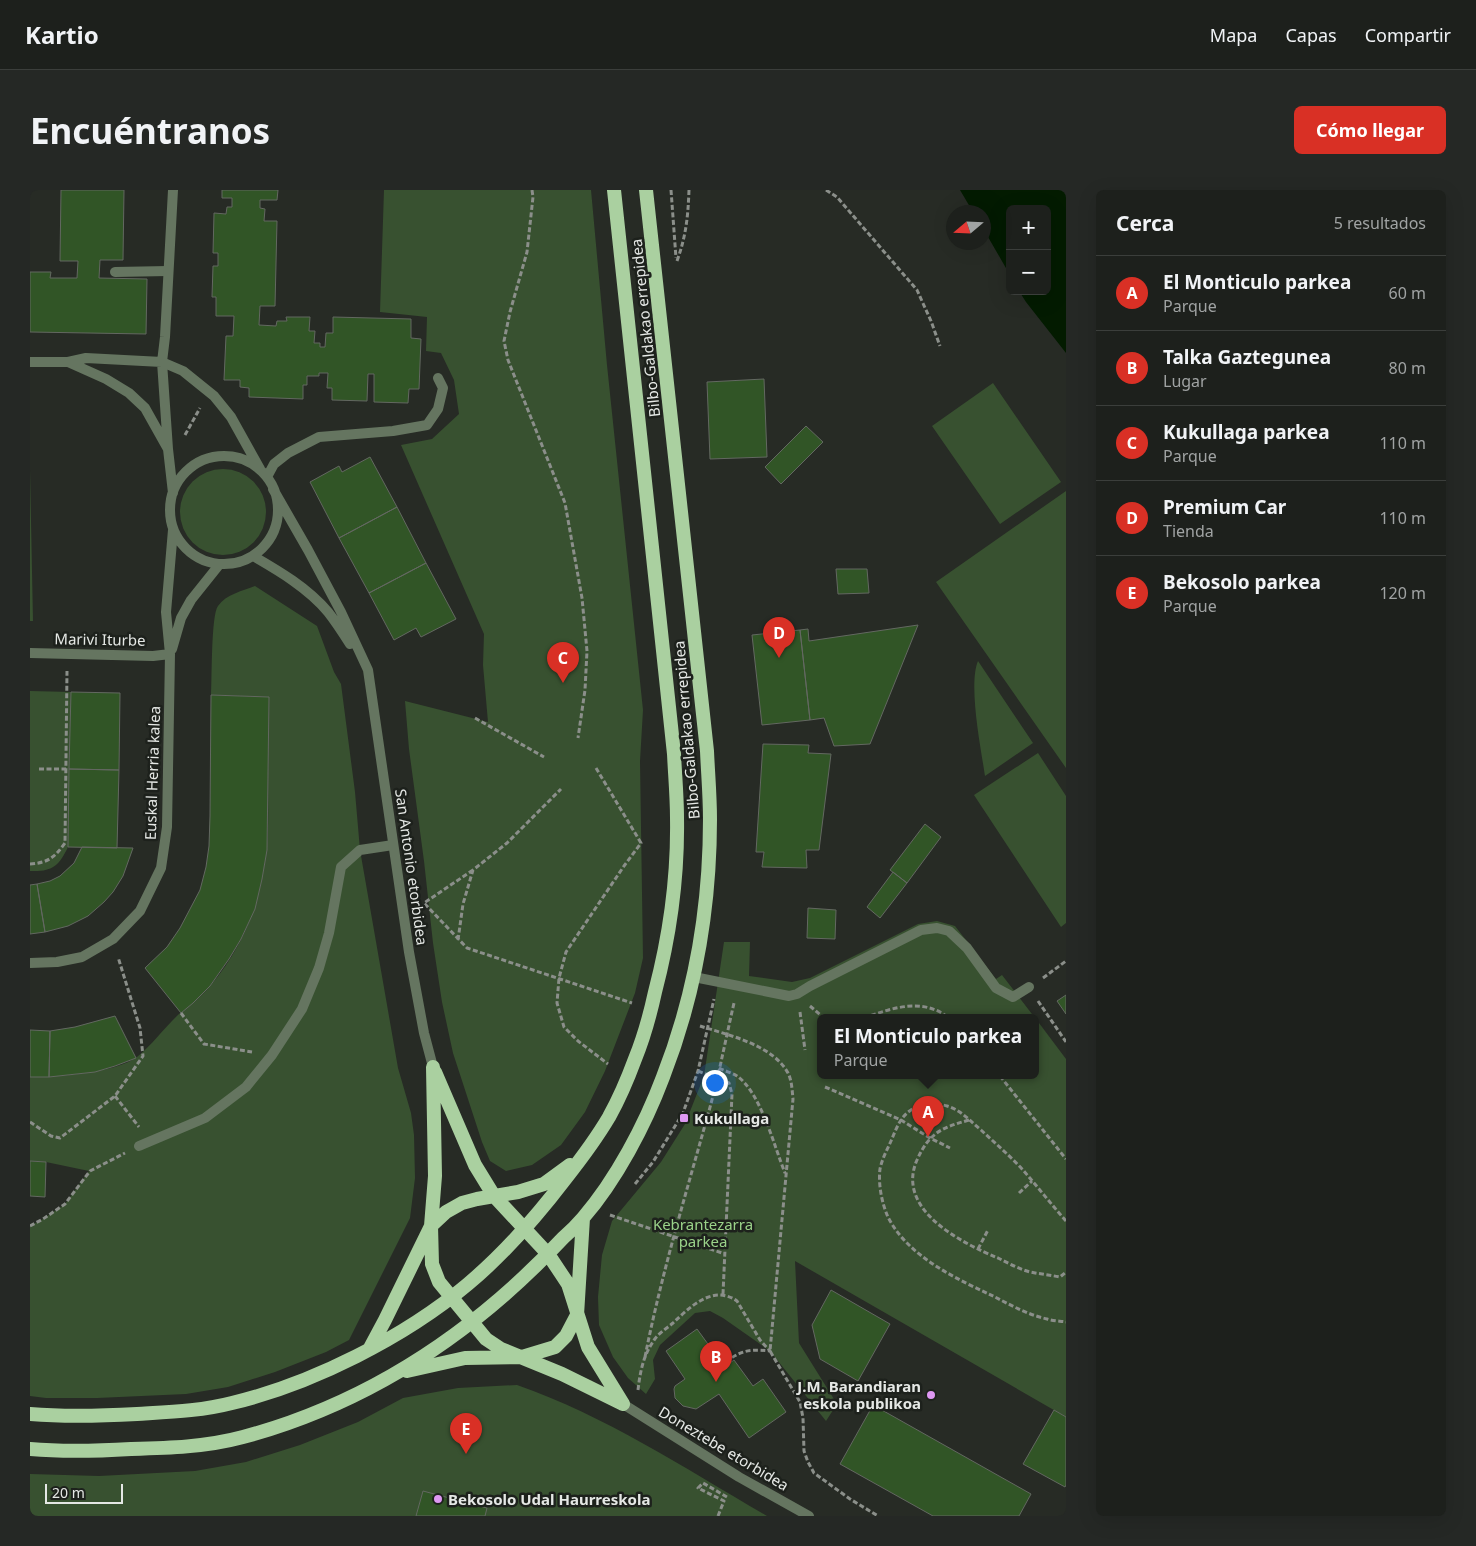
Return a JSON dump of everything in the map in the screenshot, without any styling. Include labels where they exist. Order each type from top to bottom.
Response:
[{"type":"highway","name":"Bilbo-Galdakao errepidea","points":[[30,1414],[98,1416],[188,1412],[232,1404],[333,1368],[400,1333],[452,1297],[470,1282],[525,1229],[583,1156],[610,1116],[636,1057],[662,966],[671,919],[675,879],[677,819],[674,754],[614,190]]},
{"type":"highway","name":"Bilbo-Galdakao errepidea","points":[[30,1449],[98,1451],[191,1446],[240,1438],[292,1422],[347,1399],[417,1361],[489,1310],[583,1218],[615,1175],[639,1131],[669,1062],[694,977],[708,881],[710,818],[707,752],[646,190]]},
{"type":"highway","points":[[433,1067],[475,1165],[494,1196],[548,1254],[568,1284],[588,1347],[623,1404]]},
{"type":"highway","points":[[433,1067],[435,1176],[430,1226],[432,1264],[439,1282],[486,1339],[501,1349],[562,1374],[623,1404]]},
{"type":"highway","points":[[370,1348],[430,1226],[446,1212],[462,1203],[518,1192],[544,1184],[583,1156]]},
{"type":"highway","points":[[394,1374],[465,1358],[522,1358],[556,1347],[566,1336],[577,1315],[583,1218]]},
{"type":"street","points":[[173,190],[162,362],[173,493]]},
{"type":"street","points":[[114,272],[168,271]]},
{"type":"street","points":[[30,362],[68,362],[86,358],[162,362],[182,371],[214,396],[231,417],[265,475],[273,489],[278,504],[273,534],[253,556],[237,563],[219,565],[204,561],[191,554],[180,543],[173,530],[170,518],[170,505],[173,493],[180,479],[191,467],[205,460],[220,456],[243,460],[265,475]]},
{"type":"street","points":[[68,362],[106,379],[129,393],[145,408],[168,449]]},
{"type":"street","points":[[265,475],[274,464],[288,453],[319,437],[393,431],[427,425],[438,409],[443,388],[438,378]]},
{"type":"street","name":"San Antonio etorbidea","points":[[273,489],[341,612],[368,670],[409,952],[424,1033],[433,1067]]},
{"type":"street","name":"Euskal Herria kalea","points":[[30,963],[57,962],[82,957],[112,940],[140,911],[161,868],[167,827],[170,654],[166,612],[173,530]]},
{"type":"street","name":"San Antonio etorbidea","points":[[253,556],[284,574],[328,611],[368,670]]},
{"type":"street","name":"Euskal Herria kalea","points":[[170,654],[181,618],[191,600],[219,565]]},
{"type":"street","name":"Marivi Iturbe","points":[[30,653],[153,656],[170,654]]},
{"type":"street","points":[[139,1146],[205,1118],[246,1087],[272,1055],[302,1008],[319,968],[329,933],[341,867],[360,850],[393,845]]},
{"type":"street","points":[[694,977],[789,996],[797,994],[921,930],[937,928],[949,931],[962,942],[996,988],[1013,997],[1029,988]]},
{"type":"street","name":"Doneztebe etorbidea","points":[[623,1404],[739,1477],[809,1516]]},
{"type":"path","points":[[532,190],[533,197],[527,252],[504,341],[508,360],[565,504],[582,598],[587,651],[585,690],[578,738]]},
{"type":"path","points":[[671,190],[676,261],[684,241],[689,190]]},
{"type":"path","points":[[826,190],[837,197],[917,290],[940,346]]},
{"type":"path","points":[[182,441],[200,408]]},
{"type":"path","points":[[30,864],[42,863],[58,852],[65,843],[67,653]]},
{"type":"path","points":[[476,718],[544,757]]},
{"type":"path","points":[[596,768],[642,843],[624,866],[566,952],[559,978],[557,1003],[564,1027],[578,1041],[608,1064]]},
{"type":"path","points":[[39,769],[66,769]]},
{"type":"path","points":[[559,978],[467,948],[424,903],[474,870],[507,843],[561,789]]},
{"type":"path","points":[[458,940],[463,904],[474,870]]},
{"type":"path","points":[[30,1122],[51,1136],[60,1138],[115,1096],[143,1056],[140,1028],[112,940]]},
{"type":"path","points":[[1066,961],[1029,988],[1066,1042]]},
{"type":"path","points":[[634,1185],[653,1162],[683,1113],[698,1071],[718,982]]},
{"type":"path","points":[[632,1385],[638,1391],[651,1325],[717,1077],[738,986]]},
{"type":"path","points":[[797,994],[805,1050]]},
{"type":"path","points":[[874,1014],[885,1010],[916,1005],[944,1014]]},
{"type":"path","points":[[181,1013],[204,1044],[272,1055]]},
{"type":"path","points":[[748,1042],[777,1059],[788,1074],[792,1084],[793,1099],[770,1351]]},
{"type":"path","points":[[719,1068],[737,1076],[749,1087],[757,1099],[786,1175]]},
{"type":"path","points":[[698,1071],[729,1083],[732,1094],[723,1294]]},
{"type":"path","points":[[1002,1079],[1066,1159]]},
{"type":"path","points":[[825,1087],[901,1120],[950,1148]]},
{"type":"path","points":[[115,1096],[151,1142]]},
{"type":"path","points":[[1066,1221],[1004,1151],[969,1120],[948,1106],[923,1104],[914,1107],[901,1120],[883,1158],[880,1171],[883,1201],[896,1231],[912,1247],[955,1276],[1031,1314],[1066,1322]]},
{"type":"path","points":[[969,1120],[950,1127],[930,1138],[921,1150],[915,1166],[913,1179],[915,1194],[921,1206],[938,1224],[954,1236],[978,1249],[1028,1271],[1060,1276],[1066,1272]]},
{"type":"path","points":[[30,1226],[65,1204],[90,1171],[139,1146]]},
{"type":"path","points":[[1019,1194],[1032,1181]]},
{"type":"path","points":[[606,1222],[609,1214],[615,1207]]},
{"type":"path","points":[[609,1214],[725,1254]]},
{"type":"path","points":[[978,1249],[988,1230]]},
{"type":"path","points":[[645,1357],[653,1340],[692,1305],[713,1295],[723,1294],[731,1296],[737,1301],[760,1340],[770,1351],[800,1402],[804,1418],[804,1450],[814,1473],[850,1500],[878,1516]]},
{"type":"path","points":[[717,1368],[743,1351],[755,1349],[770,1351]]},
{"type":"path","points":[[718,1516],[724,1501],[698,1488],[703,1483],[727,1496]]},
{"type":"green space","points":[[384,190],[591,190],[643,710],[640,761],[643,958],[635,993],[605,1071],[585,1112],[561,1145],[532,1165],[506,1171],[490,1161],[482,1142],[453,1053],[442,1002],[409,749],[405,701],[488,722],[483,665],[484,634],[401,445],[432,439],[459,414],[454,380],[441,353],[426,351],[427,317],[380,312]]},
{"type":"green space","points":[[993,383],[1061,482],[1000,524],[932,426]]},
{"type":"green space","points":[[215,469],[231,469],[240,472],[254,481],[263,495],[266,512],[263,529],[254,543],[240,552],[231,555],[215,555],[199,548],[187,536],[180,520],[180,504],[187,488],[199,476]]},
{"type":"green space","points":[[30,470],[33,621],[30,621]]},
{"type":"green space","points":[[1066,491],[1066,768],[936,582]]},
{"type":"green space","points":[[255,586],[317,626],[334,672],[341,684],[355,792],[360,850],[398,1068],[411,1113],[414,1135],[415,1178],[410,1218],[349,1340],[326,1352],[275,1372],[228,1387],[186,1394],[97,1398],[46,1398],[30,1396],[30,1226],[65,1204],[89,1171],[46,1162],[30,1161],[30,1077],[85,1073],[115,1067],[137,1057],[179,1014],[203,994],[222,971],[241,940],[260,888],[268,836],[269,697],[211,695],[213,634],[218,606],[230,596]]},
{"type":"green space","points":[[978,661],[1033,743],[985,776],[978,734],[974,685]]},
{"type":"green space","points":[[30,691],[71,692],[68,847],[58,863],[49,869],[38,871],[30,871]]},
{"type":"green space","points":[[1038,753],[1066,796],[1066,923],[1061,927],[974,795]]},
{"type":"green space","name":"Kebrantezarra parkea","points":[[937,921],[955,926],[996,979],[1002,975],[1032,1014],[817,1014],[817,1079],[1039,1079],[1039,1023],[1066,1059],[1066,1417],[795,1261],[799,1343],[837,1404],[826,1421],[770,1351],[710,1311],[695,1313],[660,1345],[653,1360],[655,1379],[646,1394],[628,1378],[613,1357],[599,1325],[598,1297],[602,1255],[612,1221],[661,1162],[685,1124],[704,1076],[724,942],[750,942],[749,976],[792,982],[810,978],[918,924]]},
{"type":"green space","points":[[517,1385],[582,1412],[645,1444],[767,1516],[30,1516],[30,1474],[99,1476],[195,1471],[246,1462],[300,1445],[358,1422],[403,1398],[458,1388]]},
{"type":"shaded area","points":[[960,190],[1066,190],[1066,353],[1022,295],[1051,295],[1051,205],[1006,205],[1006,268],[991,242],[991,205],[969,205]]},
{"type":"building","points":[[61,190],[124,190],[123,260],[100,260],[99,278],[147,279],[146,334],[30,332],[30,272],[51,272],[50,278],[77,278],[78,261],[60,261]]},
{"type":"building","points":[[222,190],[278,190],[277,200],[260,200],[260,208],[265,209],[264,221],[277,221],[275,306],[260,306],[259,325],[276,326],[277,321],[287,321],[286,317],[310,317],[309,331],[315,331],[314,343],[320,343],[320,347],[325,347],[326,333],[333,333],[333,317],[411,319],[411,338],[421,339],[419,389],[409,389],[408,403],[374,402],[374,374],[368,374],[367,401],[332,400],[332,388],[327,388],[328,373],[319,373],[319,376],[307,376],[307,385],[303,385],[303,399],[249,397],[249,388],[240,387],[240,380],[224,380],[226,336],[233,336],[234,316],[216,316],[216,297],[212,297],[213,266],[218,266],[218,253],[213,253],[214,213],[226,214],[227,207],[232,207],[232,198],[222,198]]},
{"type":"building","points":[[764,379],[767,457],[710,459],[707,382]]},
{"type":"building","points":[[806,426],[823,442],[781,484],[765,467]]},
{"type":"building","points":[[370,457],[397,507],[339,538],[310,482],[339,466],[342,472]]},
{"type":"building","points":[[397,507],[426,563],[369,593],[339,538]]},
{"type":"building","points":[[426,563],[456,619],[421,637],[416,628],[394,640],[369,593]]},
{"type":"building","points":[[836,569],[867,569],[869,593],[838,594]]},
{"type":"building","points":[[918,625],[870,744],[834,746],[824,718],[810,720],[800,630],[808,629],[809,641]]},
{"type":"building","points":[[800,630],[810,720],[762,725],[752,635]]},
{"type":"building","points":[[71,692],[120,693],[119,770],[69,769]]},
{"type":"building","points":[[211,695],[269,697],[267,850],[255,909],[241,939],[210,986],[181,1013],[145,968],[167,947],[180,928],[200,890],[206,867],[210,816]]},
{"type":"building","points":[[763,744],[809,745],[808,753],[831,754],[819,850],[806,850],[807,868],[762,867],[764,852],[756,852]]},
{"type":"building","points":[[69,769],[119,770],[117,848],[68,847]]},
{"type":"building","points":[[925,824],[941,837],[907,883],[890,870]]},
{"type":"building","points":[[82,847],[133,848],[123,876],[104,902],[88,916],[68,926],[45,932],[37,884],[60,876],[74,863]]},
{"type":"building","points":[[893,872],[907,883],[880,918],[867,907]]},
{"type":"building","points":[[37,884],[45,932],[30,934],[30,885]]},
{"type":"building","points":[[808,908],[836,910],[835,939],[807,938]]},
{"type":"building","points":[[1066,995],[1066,1014],[1057,1001]]},
{"type":"building","points":[[115,1016],[136,1058],[95,1072],[49,1077],[50,1031],[75,1027]]},
{"type":"building","points":[[30,1030],[50,1031],[49,1077],[30,1077]]},
{"type":"building","points":[[30,1161],[46,1162],[45,1197],[30,1196]]},
{"type":"building","points":[[831,1290],[890,1324],[858,1381],[820,1359],[812,1325]]},
{"type":"building","points":[[697,1329],[721,1362],[715,1366],[719,1371],[734,1360],[753,1386],[763,1379],[786,1412],[749,1438],[719,1394],[696,1409],[683,1406],[675,1398],[674,1389],[675,1386],[685,1379],[666,1351]]},
{"type":"building","points":[[873,1405],[1031,1494],[1019,1516],[933,1516],[840,1464]]},
{"type":"building","points":[[1054,1410],[1066,1417],[1065,1487],[1023,1464]]},
{"type":"building","name":"Bekosolo Udal Haurreskola","points":[[423,1491],[487,1508],[485,1516],[416,1516]]},
{"type":"place","name":"Premium Car","points":[[779,658]]},
{"type":"place","name":"Kukullaga parkea","points":[[563,683]]},
{"type":"place","name":"Kukullaga","points":[[684,1118]]},
{"type":"place","name":"El Monticulo parkea","points":[[928,1137]]},
{"type":"place","name":"Talka Gaztegunea","points":[[716,1382]]},
{"type":"place","name":"J.M. Barandiaran eskola publikoa","points":[[931,1395]]},
{"type":"place","name":"Bekosolo parkea","points":[[466,1454]]},
{"type":"place","name":"Bekosolo Udal Haurreskola","points":[[438,1499]]}]
